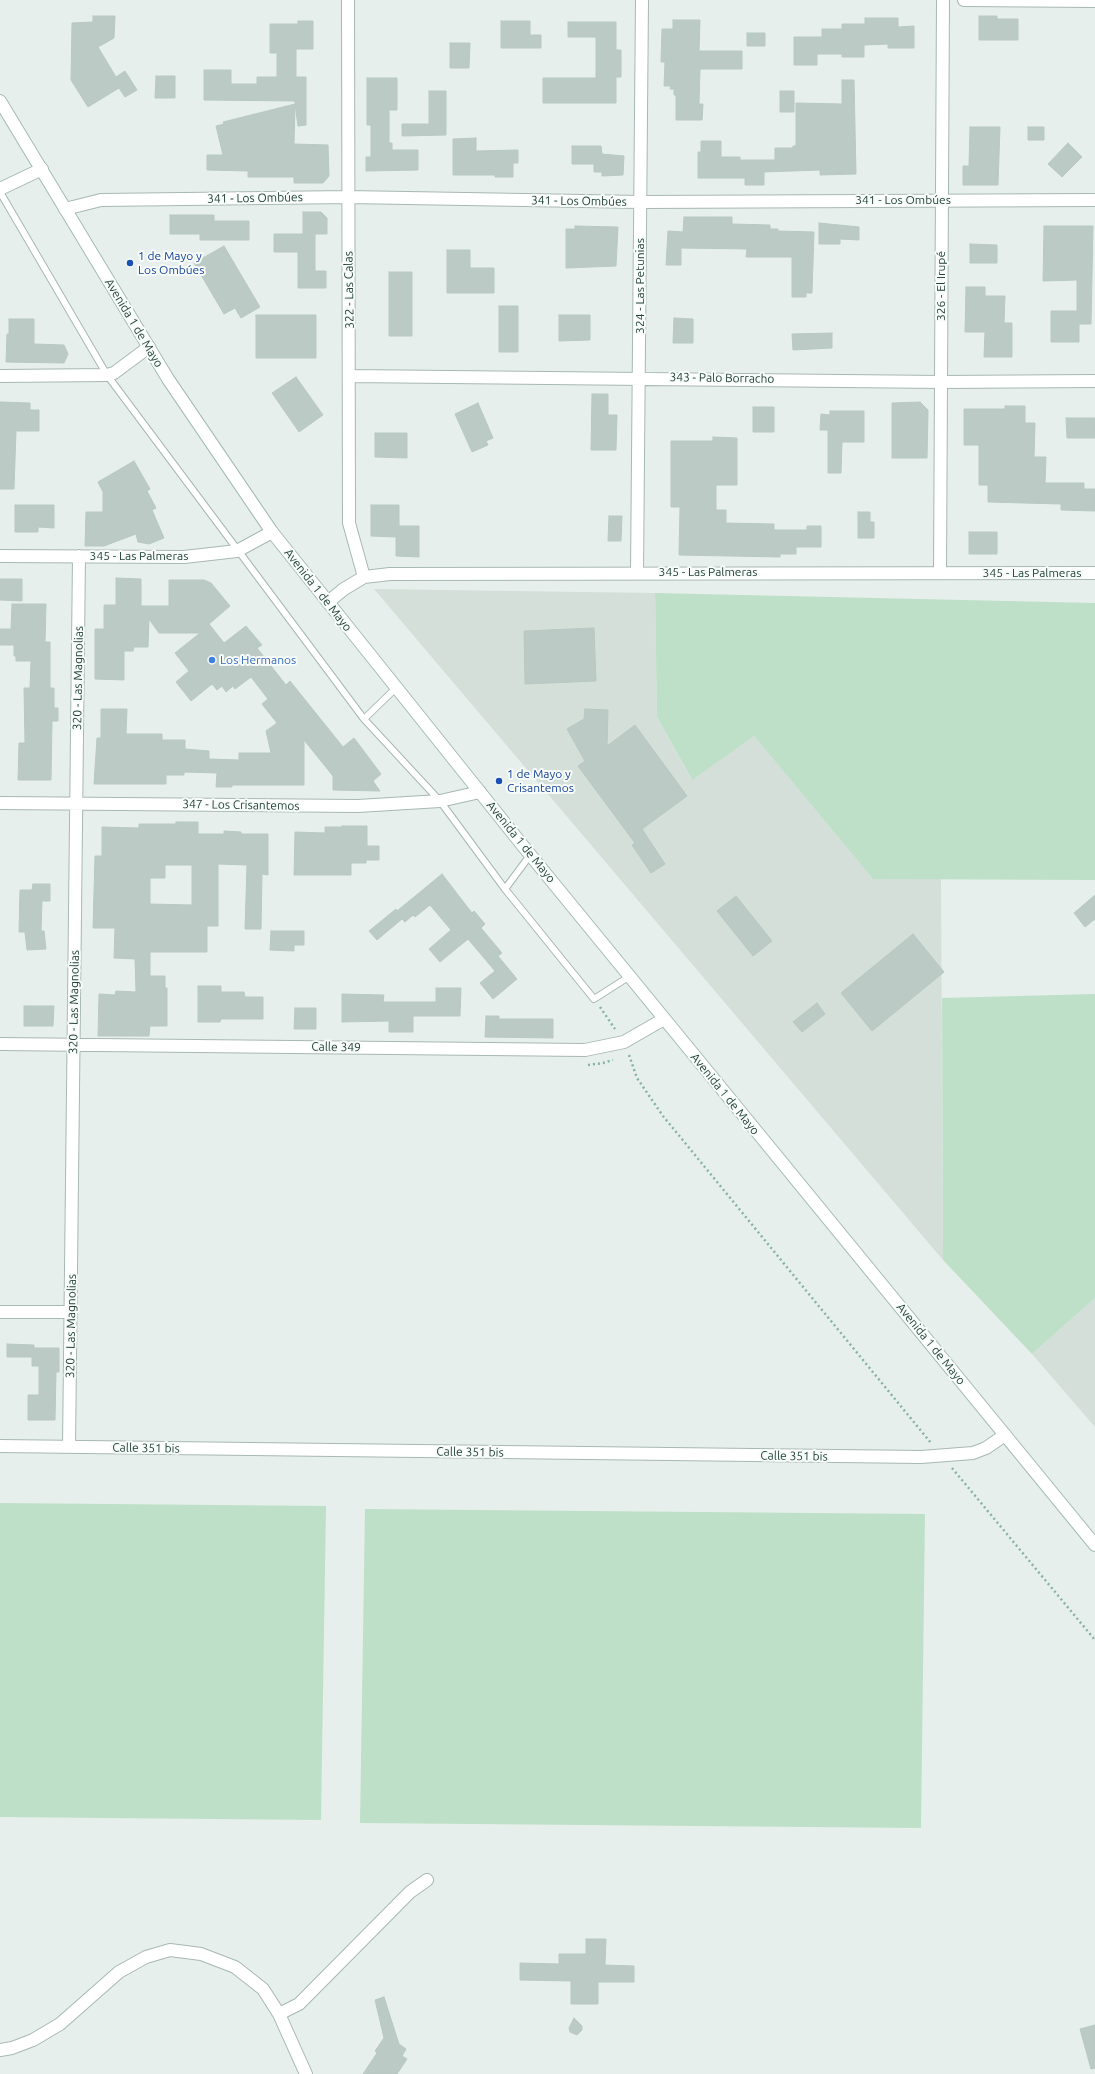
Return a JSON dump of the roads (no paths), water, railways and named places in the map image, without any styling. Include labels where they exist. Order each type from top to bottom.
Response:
[{"type":"street","name":"322 - Las Calas","points":[[348,0],[350,376],[349,523],[364,577]]},
{"type":"street","name":"324 - Las Petunias","points":[[637,572],[642,0]]},
{"type":"street","name":"326 - El Irupé","points":[[940,573],[943,0]]},
{"type":"street","points":[[964,0],[1095,1]]},
{"type":"street","name":"Avenida 1 de Mayo","points":[[0,102],[168,379],[272,532],[396,688],[664,1019],[1095,1545]]},
{"type":"street","points":[[0,191],[42,169]]},
{"type":"street","name":"341 - Los Ombúes","points":[[65,209],[101,200],[348,197],[641,202],[1095,200]]},
{"type":"street","points":[[0,376],[107,375],[114,373],[149,347]]},
{"type":"street","name":"343 - Palo Borracho","points":[[350,376],[639,377],[941,382],[1095,381]]},
{"type":"street","name":"345 - Las Palmeras","points":[[0,556],[184,557],[237,551],[272,532]]},
{"type":"street","name":"320 - Las Magnolias","points":[[69,1447],[79,556]]},
{"type":"street","name":"345 - Las Palmeras","points":[[328,602],[344,589],[364,577],[390,574],[637,572],[1095,573]]},
{"type":"street","name":"347 - Los Crisantemos","points":[[0,803],[358,806],[440,801],[480,792]]},
{"type":"street","name":"Calle 349","points":[[0,1044],[585,1050],[624,1042],[664,1019]]},
{"type":"street","points":[[0,1312],[71,1312]]},
{"type":"street","name":"Calle 351 bis","points":[[0,1446],[922,1457],[974,1452],[986,1448],[1005,1435]]},
{"type":"street","points":[[279,2014],[303,2000],[410,1892],[427,1880]]},
{"type":"street","points":[[0,2050],[12,2048],[32,2040],[60,2024],[118,1972],[146,1957],[170,1950],[201,1954],[235,1967],[263,1989],[279,2014],[306,2074]]},
{"type":"lane","points":[[0,191],[107,375],[166,457],[228,536],[237,551],[364,719],[440,801],[505,889],[594,999],[630,976]]},
{"type":"lane","points":[[364,719],[396,688]]},
{"type":"lane","points":[[505,889],[531,854]]},
{"type":"place","name":"1 de Mayo y Los Ombúes","points":[[130,263]]},
{"type":"place","name":"Los Hermanos","points":[[212,660]]},
{"type":"place","name":"1 de Mayo y Crisantemos","points":[[499,781]]}]
